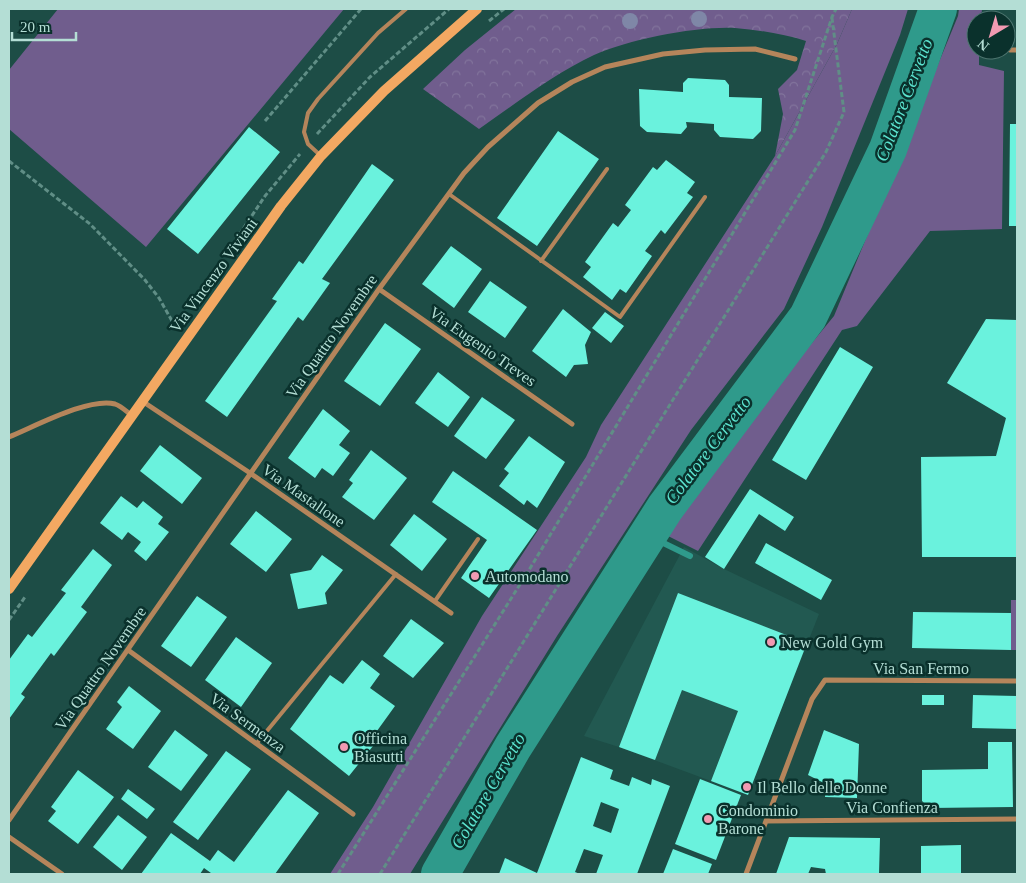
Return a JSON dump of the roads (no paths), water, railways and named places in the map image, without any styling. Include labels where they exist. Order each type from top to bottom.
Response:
[{"type":"main road","name":"Via Vincenzo Viviani","points":[[9,589],[280,206],[321,156],[384,91],[477,9]]},
{"type":"street","name":"Via Quattro Novembre","points":[[9,820],[379,289],[464,173],[488,147],[538,103],[572,82],[605,67],[663,54],[705,50],[755,49],[795,59]]},
{"type":"street","name":"Via Eugenio Treves","points":[[379,289],[572,424]]},
{"type":"street","name":"Via Mastallone","points":[[142,401],[250,472],[451,613]]},
{"type":"street","points":[[9,437],[87,405],[106,402],[117,405],[132,415]]},
{"type":"street","name":"Via Sermenza","points":[[128,650],[353,814]]},
{"type":"street","name":"Via San Fermo","points":[[766,820],[812,699],[825,680],[1017,681]]},
{"type":"street","points":[[746,874],[766,820]]},
{"type":"street","name":"Via Confienza","points":[[766,820],[1017,820]]},
{"type":"street","points":[[9,837],[62,874]]},
{"type":"lane","points":[[321,156],[308,144],[304,132],[308,113],[318,99],[378,33],[406,9]]},
{"type":"lane","points":[[541,260],[607,169]]},
{"type":"lane","points":[[449,194],[620,317],[705,197]]},
{"type":"lane","points":[[435,601],[478,539]]},
{"type":"lane","points":[[257,743],[396,574]]},
{"type":"waterway","name":"Colatore Cervetto","points":[[440,874],[513,747],[665,508],[808,317],[888,149],[938,9]]},
{"type":"waterway","points":[[647,535],[690,556]]},
{"type":"place","name":"Automodano","points":[[475,576]]},
{"type":"place","name":"New Gold Gym","points":[[771,642]]},
{"type":"place","name":"Officina Biasutti","points":[[344,747]]},
{"type":"place","name":"Il Bello delle Donne","points":[[747,787]]},
{"type":"place","name":"Condominio Barone","points":[[708,819]]}]
